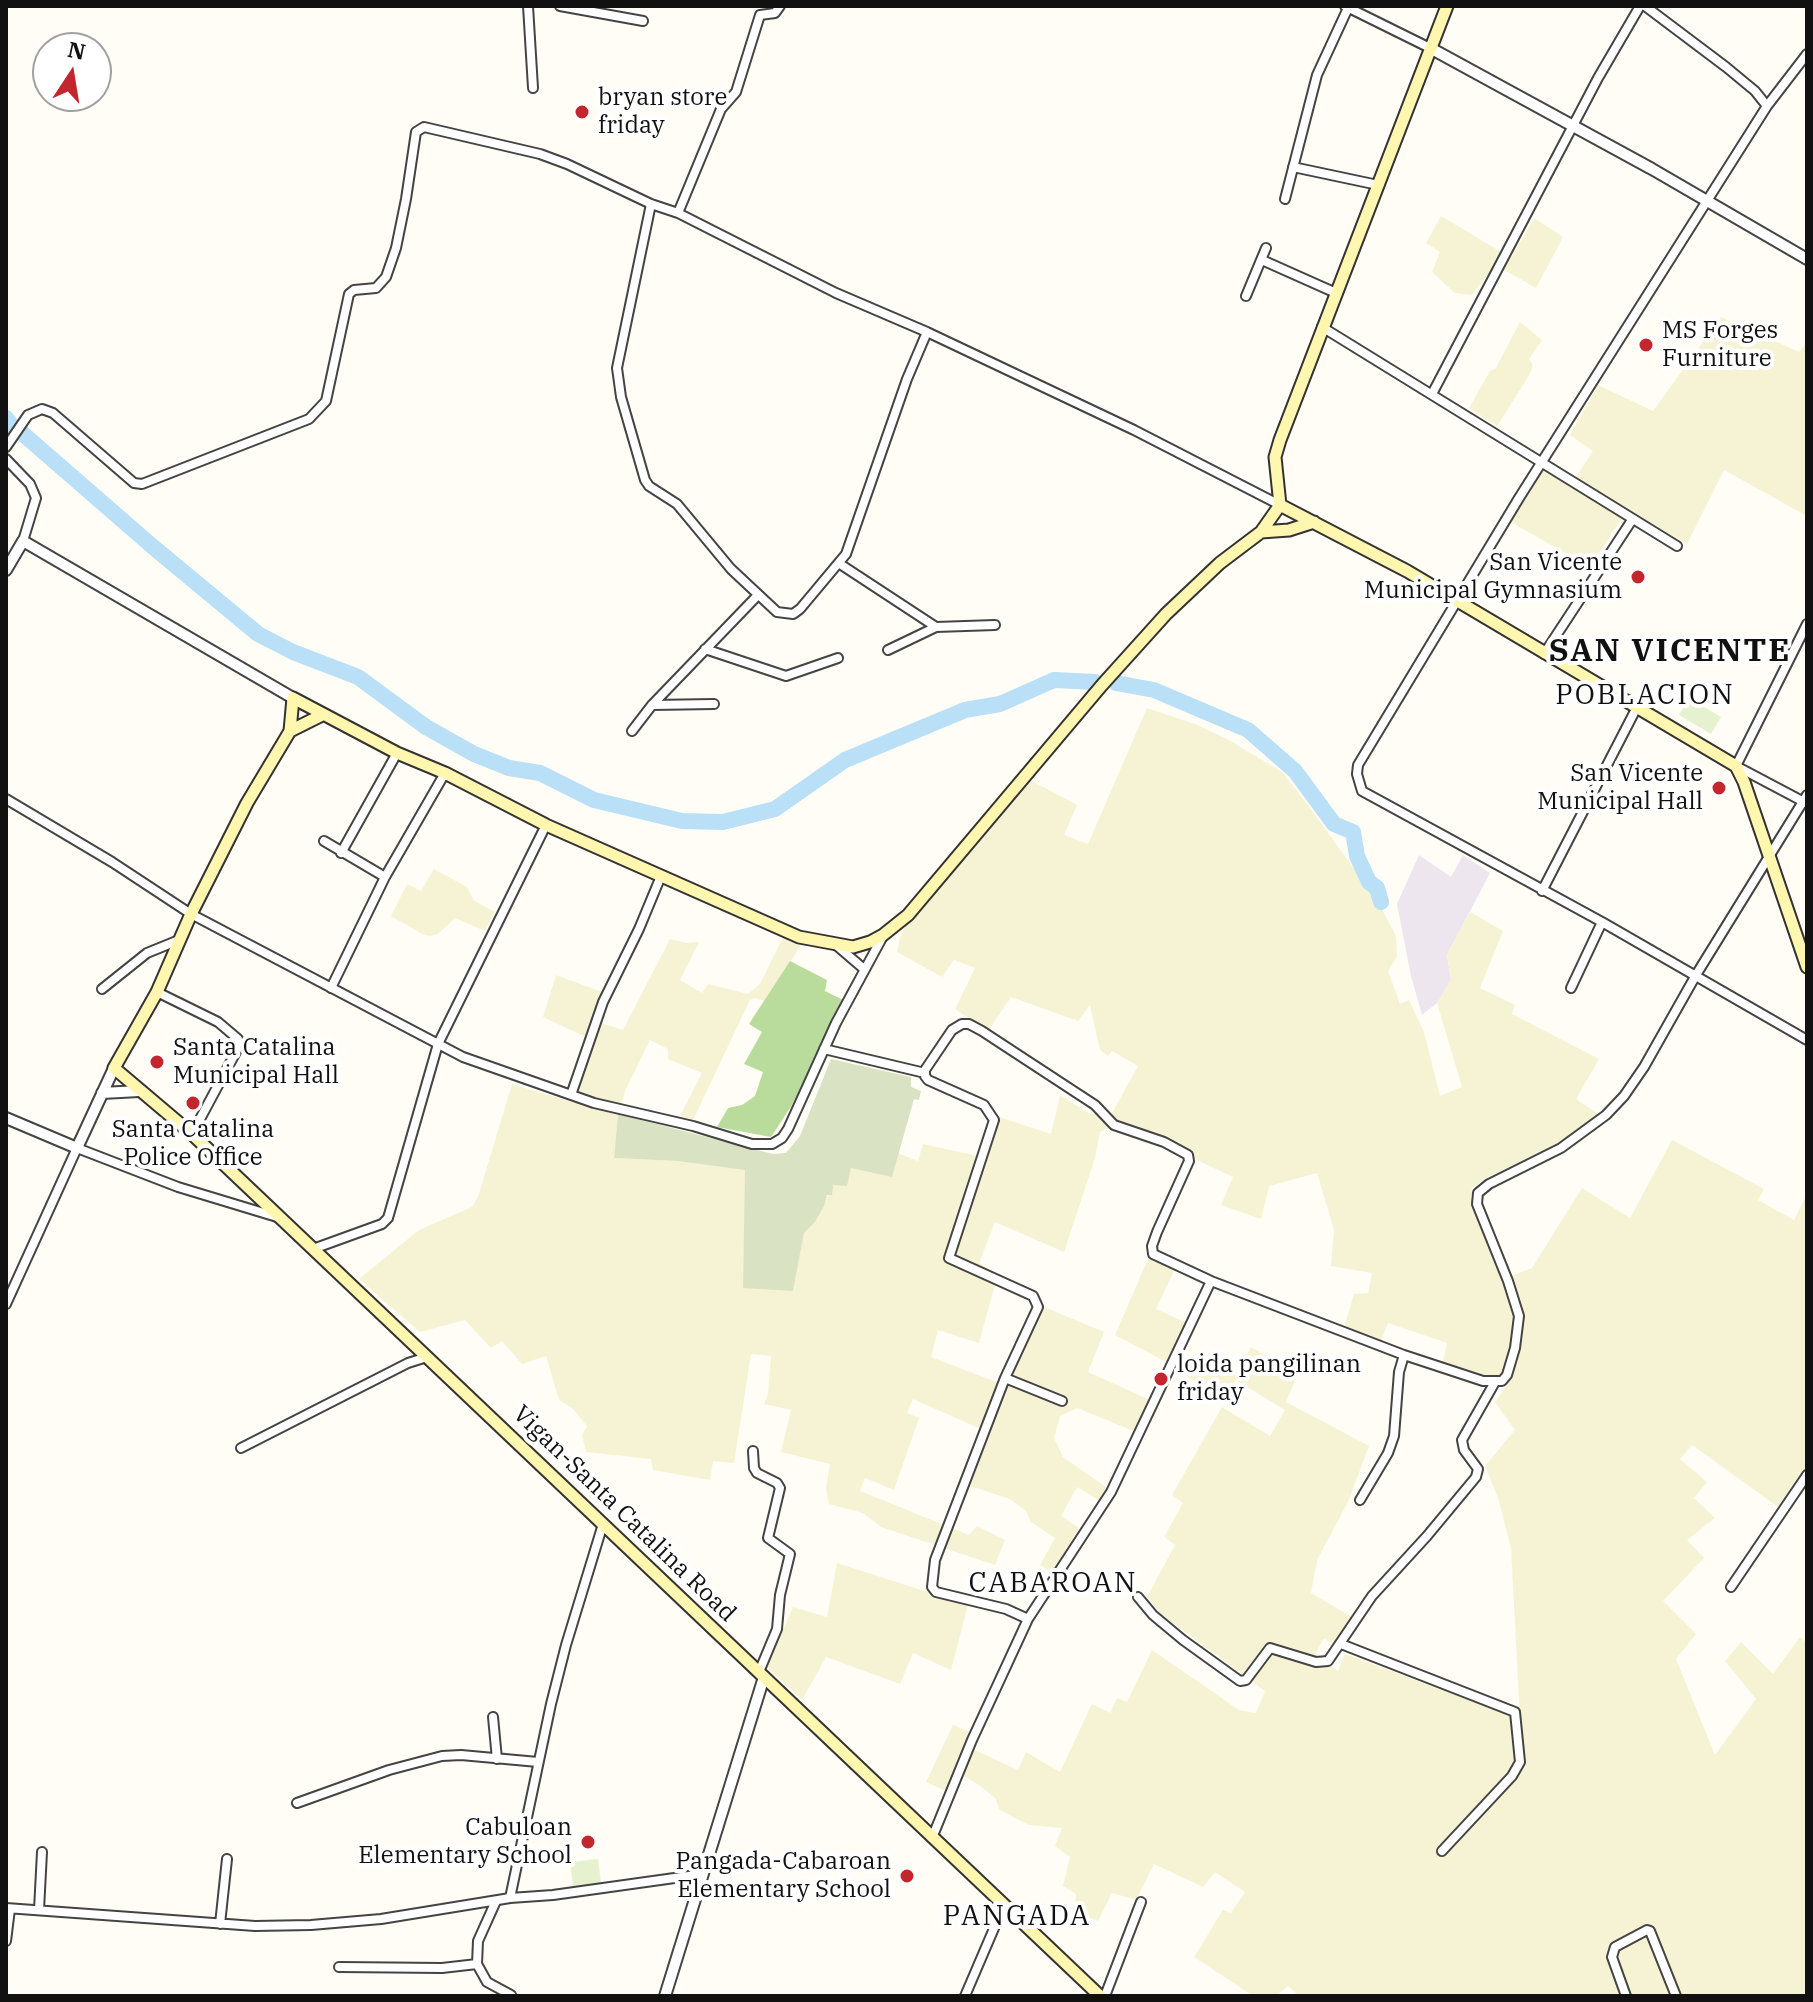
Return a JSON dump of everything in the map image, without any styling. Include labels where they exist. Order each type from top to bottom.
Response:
[{"type":"main road","points":[[114,1068],[157,992],[191,914],[247,803],[290,731],[293,698],[397,753],[445,773],[546,825],[799,937],[853,947],[883,935],[908,915],[1166,614],[1220,563],[1261,532],[1280,505],[1276,452],[1447,6]]},
{"type":"main road","points":[[1280,505],[1407,571],[1736,766],[1749,795],[1807,967]]},
{"type":"main road","points":[[1261,532],[1289,530],[1314,522]]},
{"type":"main road","points":[[290,731],[322,715]]},
{"type":"main road","name":"Vigan-Santa Catalina Road","points":[[114,1068],[192,1134],[1102,1996]]},
{"type":"street","points":[[528,6],[533,88]]},
{"type":"street","points":[[560,6],[643,21]]},
{"type":"street","points":[[678,213],[721,109],[736,92],[760,15],[775,13],[780,6]]},
{"type":"street","points":[[1432,394],[1642,6],[1735,75],[1767,106]]},
{"type":"street","points":[[1285,199],[1317,75],[1346,7],[1432,49],[1807,259]]},
{"type":"street","points":[[1807,54],[1767,106],[1455,602],[1358,765],[1357,780],[1362,791],[1602,922],[1807,1040]]},
{"type":"street","points":[[6,447],[28,415],[42,409],[53,413],[134,483],[142,484],[309,419],[326,401],[349,294],[354,290],[376,288],[386,277],[401,224],[418,128],[424,127],[550,157],[651,204],[678,213],[836,293],[927,332],[1134,430],[1280,505]]},
{"type":"street","points":[[1293,167],[1378,185]]},
{"type":"street","points":[[651,204],[617,377],[647,484],[677,504],[731,569],[777,612],[793,614],[840,564],[855,534],[907,379],[927,332]]},
{"type":"street","points":[[1246,296],[1266,248]]},
{"type":"street","points":[[1262,260],[1336,293]]},
{"type":"street","points":[[1322,327],[1677,546]]},
{"type":"street","points":[[6,459],[30,484],[36,498],[23,541],[6,570]]},
{"type":"street","points":[[1544,654],[1632,520]]},
{"type":"street","points":[[23,541],[293,698]]},
{"type":"street","points":[[840,564],[936,627]]},
{"type":"street","points":[[632,731],[652,705],[758,595]]},
{"type":"street","points":[[925,1073],[952,1030],[969,1024],[1095,1105],[1114,1125],[1164,1142],[1188,1155],[1189,1161],[1157,1232],[1152,1251],[1159,1258],[1404,1355],[1483,1381],[1502,1381],[1510,1365],[1519,1316],[1477,1204],[1478,1193],[1489,1184],[1561,1148],[1606,1115],[1624,1096],[1806,800],[1736,766],[1807,624]]},
{"type":"street","points":[[888,650],[936,627],[995,625]]},
{"type":"street","points":[[705,649],[786,676],[838,658]]},
{"type":"street","points":[[652,705],[714,704]]},
{"type":"street","points":[[1542,891],[1636,709]]},
{"type":"street","points":[[341,853],[397,753]]},
{"type":"street","points":[[331,988],[385,877],[445,773]]},
{"type":"street","points":[[6,799],[112,862],[191,914],[463,1057],[571,1095],[763,1146],[782,1138],[788,1129],[824,1049],[883,935]]},
{"type":"street","points":[[313,1249],[382,1224],[388,1218],[438,1044],[546,825]]},
{"type":"street","points":[[324,841],[385,877]]},
{"type":"street","points":[[571,1095],[603,1002],[661,876]]},
{"type":"street","points":[[1571,988],[1602,922]]},
{"type":"street","points":[[102,989],[147,953],[179,940]]},
{"type":"street","points":[[836,945],[864,969]]},
{"type":"street","points":[[157,992],[218,1022],[238,1039],[237,1050],[192,1134]]},
{"type":"street","points":[[824,1049],[925,1073]]},
{"type":"street","points":[[6,1304],[114,1068]]},
{"type":"street","points":[[925,1073],[928,1080],[984,1105],[994,1120],[949,1258],[1033,1296],[1038,1302],[1005,1378],[935,1560],[932,1587],[936,1592],[1006,1609],[1028,1619]]},
{"type":"street","points":[[102,1093],[139,1091]]},
{"type":"street","points":[[6,1118],[178,1187],[280,1217]]},
{"type":"street","points":[[932,1838],[972,1740],[1028,1619],[1111,1492],[1211,1281]]},
{"type":"street","points":[[1360,1500],[1388,1453],[1394,1436],[1399,1372],[1404,1355]]},
{"type":"street","points":[[241,1448],[375,1379],[427,1357]]},
{"type":"street","points":[[1005,1378],[1062,1401]]},
{"type":"street","points":[[1138,1597],[1153,1615],[1183,1640],[1240,1681],[1246,1680],[1270,1648],[1324,1663],[1341,1644],[1372,1596],[1476,1477],[1478,1469],[1464,1450],[1462,1440],[1495,1382]]},
{"type":"street","points":[[665,1996],[777,1629],[780,1595],[790,1554],[768,1538],[780,1488],[777,1483],[757,1473],[753,1451]]},
{"type":"street","points":[[1731,1587],[1807,1475]]},
{"type":"street","points":[[510,1898],[566,1645],[603,1524]]},
{"type":"street","points":[[1341,1644],[1515,1712],[1520,1762],[1512,1776],[1442,1851]]},
{"type":"street","points":[[493,1717],[497,1759]]},
{"type":"street","points":[[297,1803],[434,1757],[461,1755],[538,1762]]},
{"type":"street","points":[[39,1910],[42,1852]]},
{"type":"street","points":[[220,1924],[227,1859]]},
{"type":"street","points":[[6,1941],[8,1908],[255,1926],[342,1923],[703,1874]]},
{"type":"street","points":[[496,1901],[478,1941],[477,1964],[487,1982],[511,1995]]},
{"type":"street","points":[[1102,1996],[1141,1902]]},
{"type":"street","points":[[965,1996],[1004,1905]]},
{"type":"street","points":[[1626,1996],[1612,1957],[1615,1947],[1647,1930],[1676,1996]]},
{"type":"street","points":[[339,1967],[442,1968],[477,1964]]},
{"type":"shaded area","points":[[1441,216],[1511,258],[1534,218],[1563,237],[1536,288],[1496,265],[1471,295],[1455,293],[1432,272],[1440,252],[1426,243]]},
{"type":"shaded area","points":[[1721,317],[1799,352],[1807,342],[1807,516],[1724,470],[1687,544],[1628,509],[1590,567],[1502,517],[1540,456],[1576,477],[1593,451],[1570,435],[1598,385],[1653,411]]},
{"type":"shaded area","points":[[1520,322],[1542,340],[1529,359],[1533,365],[1530,374],[1497,426],[1469,408],[1490,371],[1496,368]]},
{"type":"shaded area","points":[[1147,708],[1225,738],[1281,771],[1298,792],[1377,900],[1396,936],[1397,957],[1388,971],[1400,1004],[1409,1000],[1424,1032],[1440,1096],[1462,1087],[1437,1003],[1451,979],[1447,955],[1470,912],[1503,931],[1480,988],[1515,1005],[1512,1014],[1599,1059],[1576,1099],[1599,1115],[1572,1136],[1484,1179],[1472,1188],[1471,1197],[1501,1280],[1532,1268],[1582,1188],[1630,1218],[1672,1140],[1764,1189],[1758,1200],[1794,1220],[1807,1194],[1807,1483],[1798,1477],[1778,1507],[1692,1445],[1680,1459],[1707,1482],[1694,1498],[1715,1518],[1687,1540],[1704,1558],[1663,1601],[1696,1634],[1676,1659],[1715,1755],[1756,1699],[1725,1661],[1741,1642],[1773,1674],[1800,1637],[1807,1643],[1807,1996],[1299,1996],[1288,1986],[1276,1996],[1253,1996],[1194,1957],[1223,1910],[1231,1913],[1245,1892],[1215,1872],[1203,1887],[1154,1864],[1136,1900],[1112,1893],[1098,1921],[1075,1912],[1076,1894],[1063,1886],[1070,1857],[1055,1846],[1062,1828],[1029,1825],[1011,1816],[999,1809],[996,1799],[963,1775],[955,1773],[948,1792],[926,1782],[953,1725],[970,1732],[966,1746],[1018,1770],[1026,1752],[1060,1772],[1092,1704],[1110,1713],[1117,1698],[1127,1702],[1152,1650],[1239,1710],[1256,1713],[1265,1691],[1161,1614],[1147,1597],[1175,1545],[1164,1537],[1183,1503],[1172,1495],[1222,1407],[1270,1436],[1285,1410],[1236,1380],[1224,1399],[1180,1372],[1188,1354],[1235,1375],[1251,1347],[1298,1374],[1286,1402],[1369,1446],[1348,1502],[1317,1560],[1311,1593],[1352,1617],[1333,1645],[1324,1638],[1315,1654],[1338,1671],[1345,1654],[1520,1719],[1511,1548],[1498,1498],[1485,1466],[1515,1430],[1495,1402],[1505,1388],[1489,1377],[1443,1362],[1447,1343],[1388,1323],[1381,1341],[1344,1328],[1354,1294],[1368,1293],[1372,1273],[1331,1266],[1334,1230],[1317,1173],[1269,1186],[1261,1219],[1221,1205],[1233,1177],[1197,1160],[1170,1141],[1117,1124],[1100,1132],[1095,1158],[1064,1252],[995,1222],[979,1263],[998,1274],[979,1343],[938,1330],[931,1357],[999,1383],[1042,1306],[1104,1332],[1088,1372],[1150,1400],[1136,1432],[1077,1408],[1060,1416],[1054,1438],[1063,1457],[1106,1487],[1099,1500],[1077,1487],[1061,1516],[1079,1528],[1053,1573],[1040,1565],[1055,1538],[1031,1522],[1026,1511],[1010,1499],[970,1486],[990,1433],[913,1399],[907,1413],[919,1418],[894,1490],[865,1478],[860,1491],[969,1535],[977,1526],[1005,1540],[995,1565],[881,1527],[863,1513],[829,1504],[826,1489],[830,1464],[781,1452],[791,1410],[764,1404],[768,1394],[771,1356],[751,1354],[734,1463],[713,1461],[710,1480],[653,1470],[651,1459],[586,1452],[582,1435],[587,1426],[573,1409],[559,1400],[546,1356],[522,1364],[502,1341],[491,1348],[465,1320],[420,1332],[359,1279],[419,1230],[472,1207],[478,1197],[512,1084],[572,1102],[594,1041],[543,1017],[556,975],[610,995],[601,1023],[623,1030],[670,939],[699,942],[680,980],[702,993],[708,984],[748,994],[760,984],[783,937],[801,945],[764,1001],[750,1000],[693,1120],[680,1116],[702,1073],[668,1059],[668,1049],[650,1040],[625,1091],[618,1114],[614,1158],[677,1161],[746,1170],[743,1287],[793,1290],[804,1233],[815,1222],[833,1185],[851,1167],[892,1177],[898,1153],[918,1161],[923,1144],[987,1158],[999,1117],[1051,1134],[1060,1095],[1090,1114],[1111,1115],[1138,1066],[1112,1051],[1108,1056],[1100,1050],[1090,1005],[1078,1021],[1011,997],[988,1031],[955,1009],[975,968],[954,960],[942,977],[897,952],[907,923],[1030,780],[1077,805],[1064,835],[1088,844]]},
{"type":"shaded area","points":[[1419,855],[1451,877],[1463,855],[1490,873],[1447,955],[1451,979],[1447,988],[1437,1003],[1422,1015],[1397,904]]},
{"type":"shaded area","points":[[434,869],[467,887],[474,901],[495,912],[485,931],[455,918],[438,934],[430,936],[391,916],[407,884],[421,891]]},
{"type":"shaded area","points":[[1148,1259],[1175,1269],[1156,1309],[1189,1324],[1170,1364],[1115,1335]]},
{"type":"shaded area","points":[[837,1563],[968,1605],[951,1670],[913,1653],[900,1684],[826,1657],[802,1700],[767,1667],[793,1607],[827,1617]]},
{"type":"green space","points":[[1689,698],[1721,717],[1711,734],[1679,715]]},
{"type":"green space","points":[[790,961],[827,980],[825,991],[843,1000],[792,1105],[771,1137],[717,1127],[728,1108],[742,1105],[755,1096],[763,1072],[744,1064],[762,1032],[749,1024]]},
{"type":"green space","points":[[831,1059],[911,1077],[911,1087],[921,1091],[919,1100],[914,1099],[892,1177],[851,1168],[847,1186],[833,1185],[832,1195],[827,1195],[815,1222],[804,1233],[793,1291],[743,1288],[745,1170],[677,1161],[614,1158],[618,1114],[773,1154],[786,1153],[800,1136]]},
{"type":"green space","points":[[598,1859],[601,1883],[573,1886],[570,1862]]},
{"type":"waterway","points":[[6,418],[12,426]]},
{"type":"waterway","points":[[22,433],[258,634],[293,652],[358,677],[426,727],[474,754],[509,768],[540,773],[594,800],[682,821],[723,822],[775,809],[845,760],[965,710],[1000,704],[1054,680],[1095,682]]},
{"type":"waterway","points":[[1116,683],[1154,690],[1248,730],[1295,771],[1334,824],[1353,832],[1357,856],[1369,882],[1377,888],[1381,902]]},
{"type":"place","name":"bryan store friday","points":[[582,112]]},
{"type":"place","name":"MS Forges Furniture","points":[[1646,345]]},
{"type":"place","name":"San Vicente Municipal Gymnasium","points":[[1638,577]]},
{"type":"place","name":"San Vicente Municipal Hall","points":[[1719,788]]},
{"type":"place","name":"Santa Catalina Municipal Hall","points":[[157,1062]]},
{"type":"place","name":"Santa Catalina Police Office","points":[[193,1103]]},
{"type":"place","name":"loida pangilinan friday","points":[[1161,1379]]},
{"type":"place","name":"Cabuloan Elementary School","points":[[588,1842]]},
{"type":"place","name":"Pangada-Cabaroan Elementary School","points":[[907,1876]]},
{"type":"district","name":"SAN VICENTE","points":[[1670,652]]},
{"type":"district","name":"POBLACION","points":[[1645,696]]},
{"type":"district","name":"CABAROAN","points":[[1053,1584]]},
{"type":"district","name":"PANGADA","points":[[1017,1917]]}]
